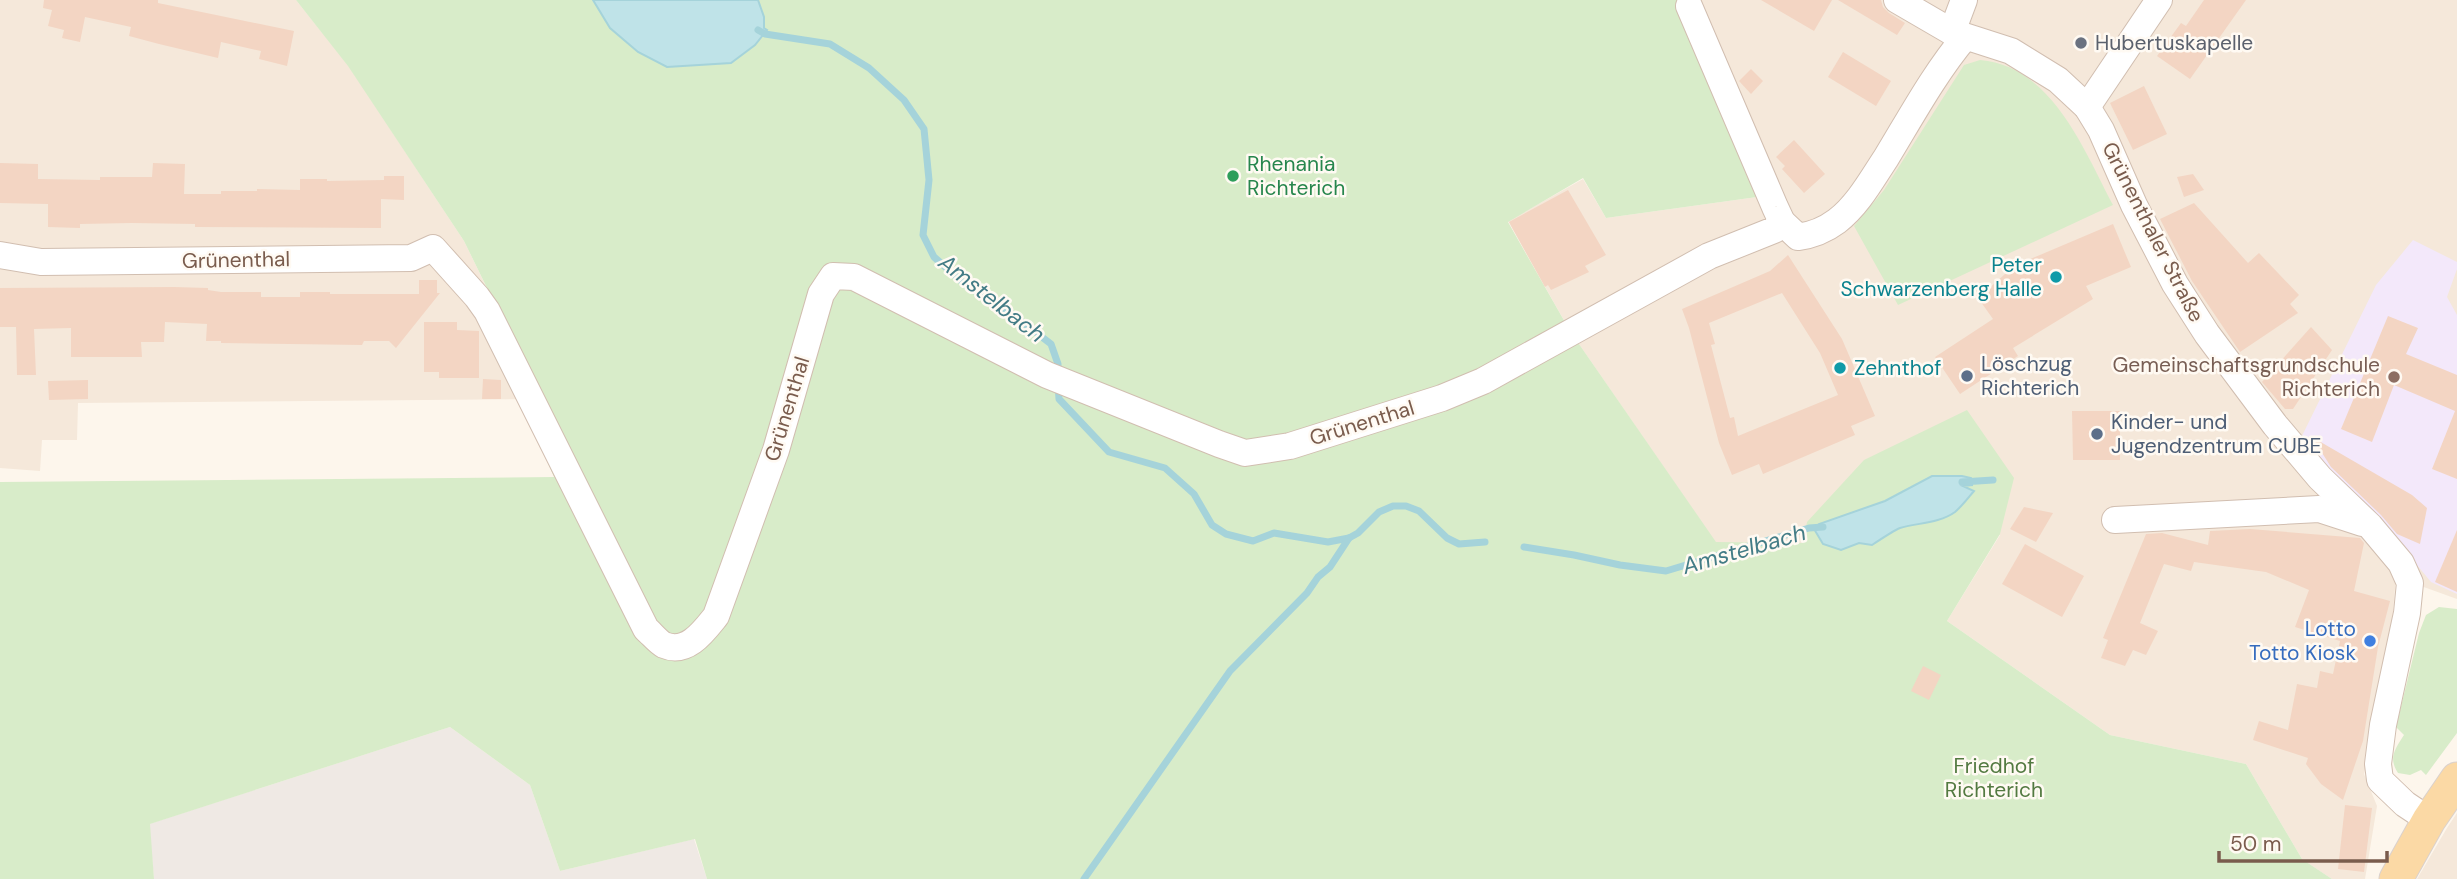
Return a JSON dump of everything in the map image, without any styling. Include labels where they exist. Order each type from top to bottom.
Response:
[{"type":"main road","points":[[2396,879],[2429,820],[2457,779]]},
{"type":"street","name":"Grünenthaler Straße","points":[[1897,0],[1959,34],[2011,51],[2058,80],[2087,107],[2101,130],[2134,205],[2175,284],[2207,334],[2275,425],[2320,478],[2371,526],[2401,563],[2410,583],[2407,613],[2383,725],[2378,764],[2380,780],[2405,804],[2429,820]]},
{"type":"street","points":[[1689,6],[1782,222],[1798,237],[1813,235],[1837,221],[1871,181],[1946,60],[1959,34],[1965,0]]},
{"type":"street","points":[[2087,107],[2159,0]]},
{"type":"street","name":"Grünenthal","points":[[0,255],[41,262],[411,258],[433,248],[478,297],[487,311],[646,629],[664,645],[683,646],[698,638],[716,616],[776,450],[821,294],[833,276],[854,277],[1047,375],[1245,453],[1290,446],[1442,398],[1483,381],[1709,256],[1774,230],[1782,222]]},
{"type":"street","points":[[2115,520],[2319,509],[2371,526]]},
{"type":"shaded area","points":[[0,0],[296,0],[348,65],[464,241],[541,399],[78,403],[77,440],[42,440],[40,471],[0,468]]},
{"type":"shaded area","points":[[1690,0],[2457,0],[2457,599],[2396,577],[2391,634],[2364,774],[2377,806],[2365,879],[2332,879],[2302,859],[2246,764],[2110,735],[1947,621],[2000,535],[1803,544],[1716,543],[1570,331],[1508,221],[1583,179],[1606,218],[1757,197]]},
{"type":"shaded area","name":"Gemeinschaftsgrundschule Richterich","points":[[2413,240],[2457,262],[2447,297],[2457,315],[2457,594],[2431,582],[2402,547],[2300,440],[2376,285]]},
{"type":"shaded area","points":[[450,727],[530,785],[560,871],[694,839],[707,879],[154,879],[149,824]]},
{"type":"shaded area","points":[[2457,813],[2457,879],[2417,879],[2447,828]]},
{"type":"green space","name":"Friedhof Richterich","points":[[296,0],[593,0],[610,28],[638,52],[667,67],[731,63],[764,28],[764,17],[758,0],[1690,0],[1757,197],[1606,218],[1583,178],[1508,222],[1570,331],[1716,542],[1803,543],[1807,522],[1864,460],[1967,410],[2014,478],[2000,534],[1947,621],[2110,735],[2246,764],[2302,859],[2332,879],[707,879],[695,839],[560,871],[530,785],[450,727],[150,824],[154,879],[0,879],[0,482],[554,477],[520,399],[512,339],[464,241],[348,66]]},
{"type":"green space","points":[[1980,60],[2005,66],[2027,77],[2046,94],[2077,137],[2113,205],[1898,305],[1854,226],[1884,190],[1964,65]]},
{"type":"green space","points":[[2439,607],[2457,609],[2457,733],[2426,775],[2421,770],[2410,775],[2398,773],[2393,758],[2404,735],[2396,727],[2419,633],[2426,615]]},
{"type":"water","points":[[593,0],[758,0],[764,17],[764,28],[767,30],[755,45],[731,63],[667,67],[638,52],[610,28]]},
{"type":"water","points":[[1932,476],[1971,478],[1972,485],[1963,486],[1974,491],[1958,510],[1949,516],[1900,528],[1872,545],[1859,543],[1841,550],[1823,544],[1814,529],[1819,524],[1885,501]]},
{"type":"building","points":[[44,0],[158,0],[158,3],[294,31],[287,66],[259,59],[261,51],[221,42],[218,58],[159,44],[129,36],[131,27],[85,17],[80,42],[62,38],[64,30],[48,26],[52,10],[43,8]]},
{"type":"building","points":[[1761,0],[1832,0],[1814,31]]},
{"type":"building","points":[[1838,0],[1881,0],[1889,13],[1905,23],[1897,35]]},
{"type":"building","points":[[2204,0],[2246,0],[2190,79],[2157,56],[2181,23],[2186,26]]},
{"type":"building","points":[[1843,52],[1891,81],[1876,106],[1828,77]]},
{"type":"building","points":[[1751,69],[1763,81],[1751,94],[1739,81]]},
{"type":"building","points":[[2144,86],[2167,134],[2133,150],[2110,103]]},
{"type":"building","points":[[1794,140],[1825,174],[1804,193],[1782,169],[1785,166],[1776,157]]},
{"type":"building","points":[[0,163],[38,164],[38,179],[100,180],[100,177],[152,177],[153,163],[185,164],[184,194],[221,194],[221,191],[257,189],[300,190],[300,179],[384,180],[384,176],[404,176],[404,200],[381,199],[381,228],[195,227],[195,224],[132,223],[80,224],[80,228],[48,227],[48,204],[0,203]]},
{"type":"building","points":[[2193,174],[2204,190],[2184,197],[2177,177]]},
{"type":"building","points":[[1568,190],[1606,255],[1585,266],[1589,272],[1551,290],[1548,285],[1545,287],[1509,222]]},
{"type":"building","points":[[2194,203],[2248,263],[2259,253],[2299,295],[2290,304],[2298,313],[2240,352],[2192,281],[2160,219]]},
{"type":"building","name":"Peter Schwarzenberg Halle","points":[[2113,224],[2131,267],[2086,286],[2093,299],[2013,348],[2018,356],[1960,394],[1935,357],[1993,319],[1978,298],[2014,266]]},
{"type":"building","name":"Zehnthof","points":[[1788,255],[1842,339],[1875,416],[1851,426],[1855,435],[1763,474],[1759,464],[1732,475],[1719,443],[1682,309],[1770,271]],"holes":[[[1782,293],[1820,353],[1838,395],[1738,436],[1734,417],[1730,418],[1711,345],[1715,344],[1709,323]]]},
{"type":"building","points":[[419,280],[437,280],[437,293],[440,293],[396,348],[389,341],[364,341],[362,345],[221,343],[206,341],[207,324],[165,322],[164,342],[141,342],[142,357],[71,357],[71,328],[34,329],[36,375],[17,375],[16,327],[0,327],[0,288],[208,288],[221,292],[261,292],[261,297],[300,297],[300,292],[419,294]]},
{"type":"building","points":[[2388,316],[2418,328],[2406,354],[2457,375],[2457,479],[2432,469],[2455,411],[2394,385],[2372,442],[2341,429]]},
{"type":"building","points":[[424,322],[457,322],[457,330],[479,331],[479,378],[439,378],[439,372],[424,372]]},
{"type":"building","points":[[2311,327],[2332,350],[2293,409],[2285,409],[2262,382]]},
{"type":"building","points":[[483,379],[501,380],[501,399],[482,399]]},
{"type":"building","points":[[88,380],[88,399],[49,400],[48,381]]},
{"type":"building","points":[[2072,411],[2120,411],[2120,460],[2073,460]]},
{"type":"building","points":[[2312,437],[2412,495],[2427,508],[2420,544],[2397,534],[2331,467]]},
{"type":"building","points":[[2024,507],[2053,513],[2036,542],[2010,529]]},
{"type":"building","points":[[2250,529],[2360,538],[2364,543],[2354,591],[2390,601],[2378,647],[2363,741],[2343,800],[2321,784],[2306,764],[2308,758],[2253,740],[2259,721],[2288,730],[2297,684],[2317,688],[2320,671],[2333,674],[2340,641],[2295,627],[2309,590],[2266,572],[2194,562],[2191,571],[2164,564],[2140,623],[2158,631],[2146,655],[2133,650],[2125,666],[2101,658],[2108,640],[2103,638],[2146,534],[2162,533],[2208,545],[2210,531]]},
{"type":"building","points":[[2457,530],[2457,592],[2435,582]]},
{"type":"building","points":[[2025,544],[2084,576],[2062,617],[2002,584]]},
{"type":"building","points":[[1923,666],[1941,675],[1929,700],[1911,691]]},
{"type":"building","points":[[2345,805],[2372,808],[2364,872],[2338,869]]},
{"type":"waterway","name":"Amstelbach","points":[[758,30],[765,34],[830,44],[869,68],[904,100],[924,129],[929,180],[923,235],[934,257],[967,286],[1012,314],[1051,344],[1058,364],[1058,373]]},
{"type":"waterway","name":"Amstelbach","points":[[1058,385],[1059,399],[1109,452],[1165,468],[1194,494],[1212,525],[1226,534],[1253,541],[1274,533],[1328,542],[1349,538],[1358,533],[1379,512],[1393,506],[1406,506],[1419,511],[1447,538],[1459,544],[1485,542]]},
{"type":"waterway","name":"Amstelbach","points":[[1962,482],[1993,480]]},
{"type":"waterway","name":"Amstelbach","points":[[1524,547],[1666,571],[1809,528],[1823,527]]},
{"type":"waterway","points":[[1084,879],[1230,671],[1307,593],[1318,577],[1330,567],[1349,538]]},
{"type":"place","name":"Hubertuskapelle","points":[[2081,43]]},
{"type":"place","name":"Rhenania Richterich","points":[[1233,176]]},
{"type":"place","name":"Peter Schwarzenberg Halle","points":[[2056,277]]},
{"type":"place","name":"Zehnthof","points":[[1840,368]]},
{"type":"place","name":"Löschzug Richterich","points":[[1967,376]]},
{"type":"place","name":"Gemeinschaftsgrundschule Richterich","points":[[2394,377]]},
{"type":"place","name":"Kinder- und Jugendzentrum CUBE","points":[[2097,434]]},
{"type":"place","name":"Lotto Totto Kiosk","points":[[2370,641]]}]
